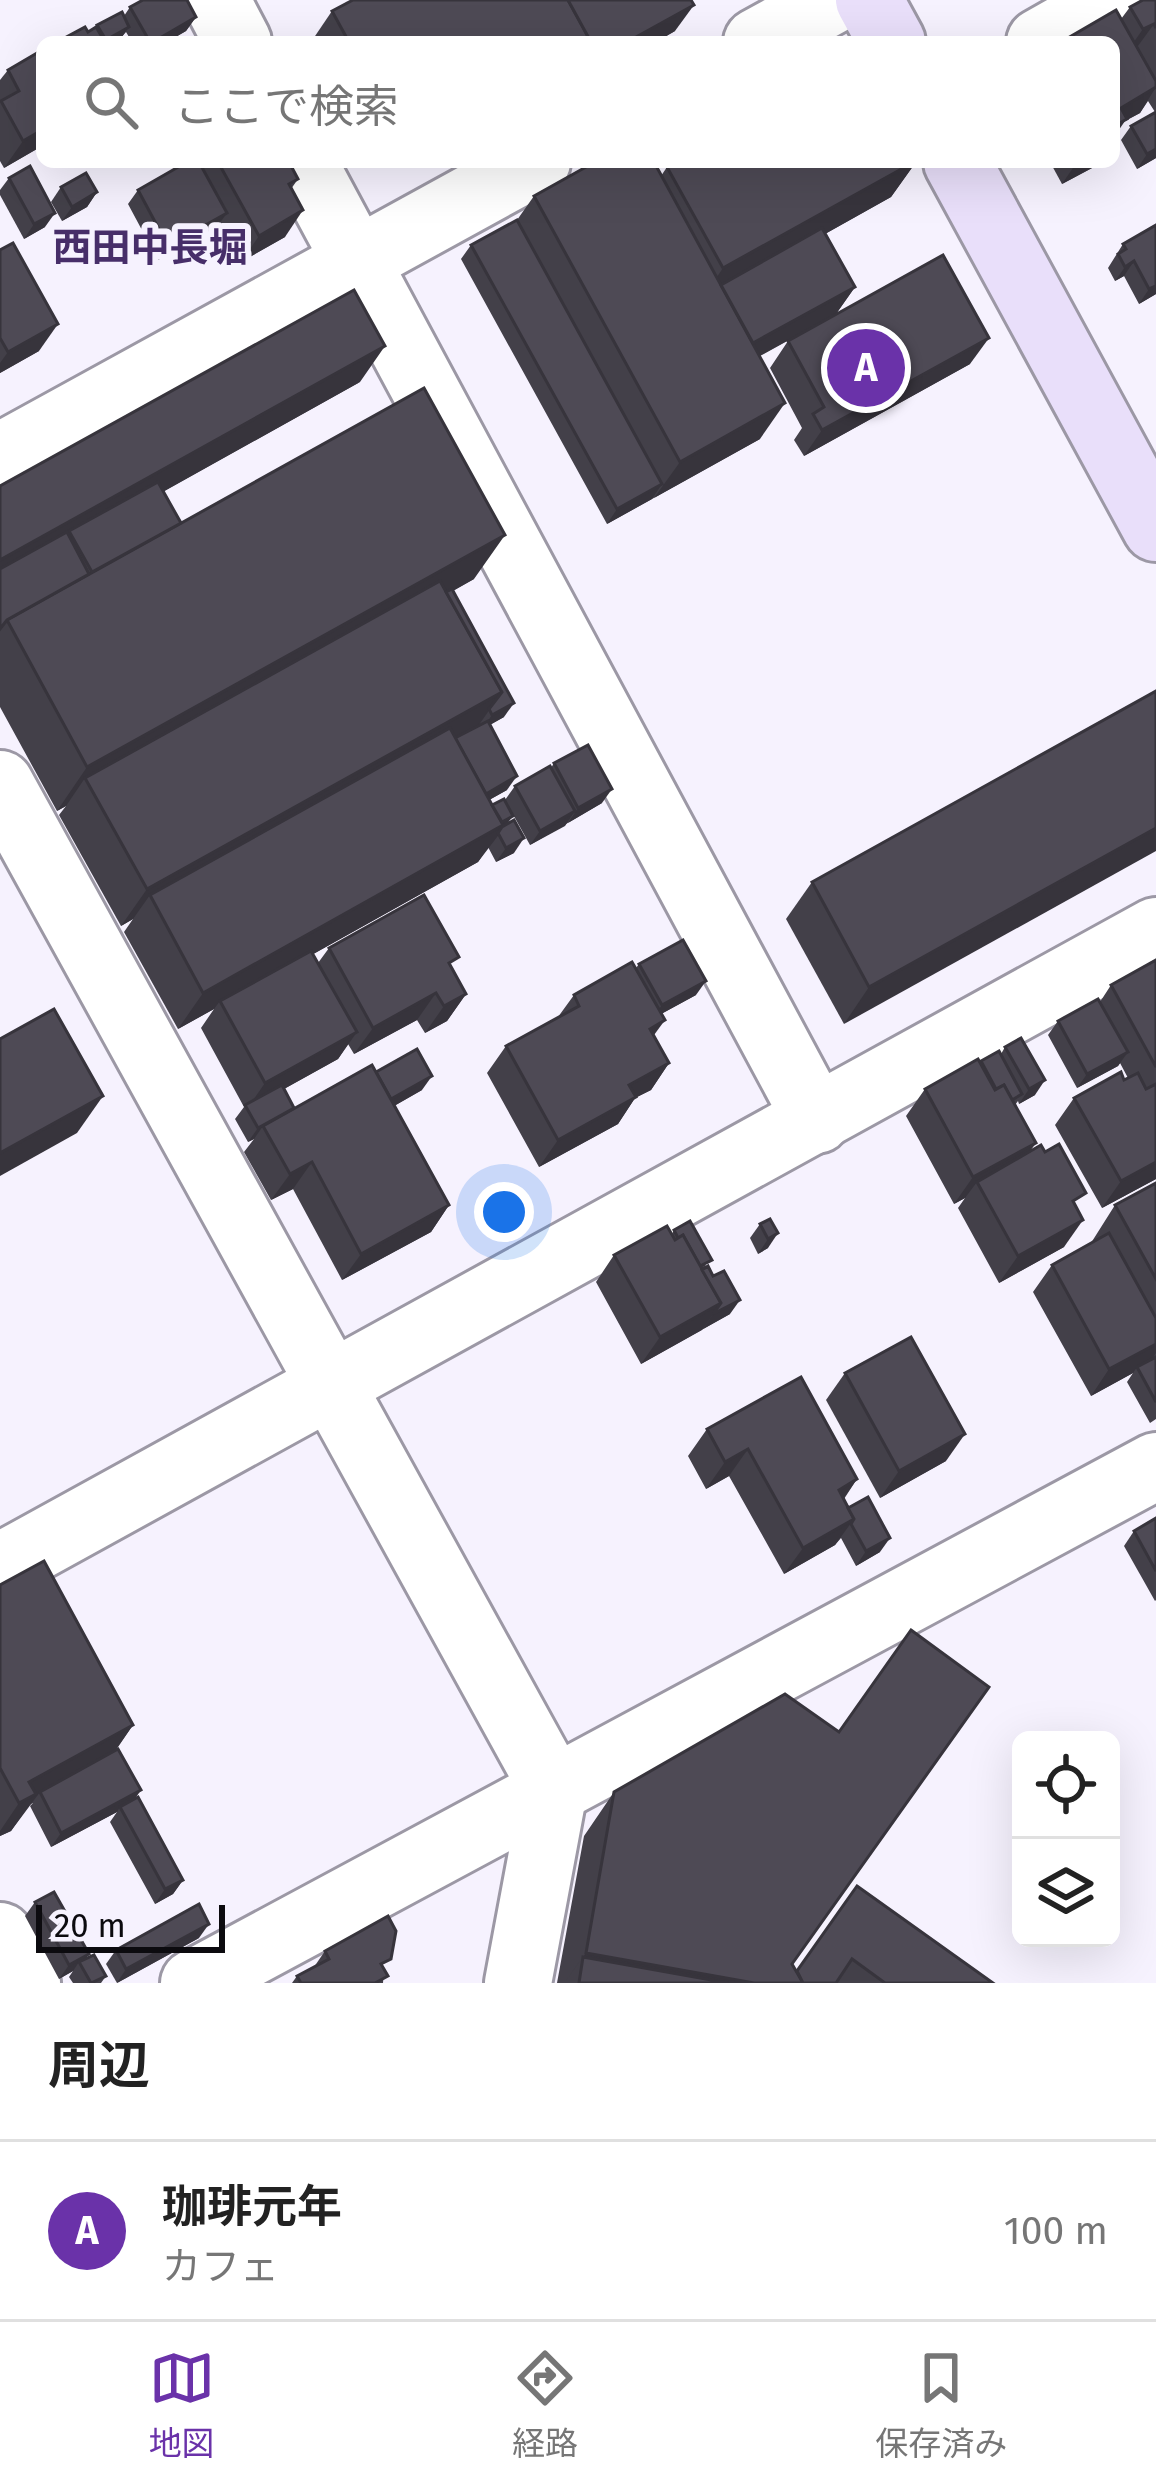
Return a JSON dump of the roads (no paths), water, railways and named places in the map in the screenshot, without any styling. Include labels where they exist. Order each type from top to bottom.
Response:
[{"type":"street","points":[[216,0],[235,36]]},
{"type":"street","points":[[768,36],[833,0]]},
{"type":"street","points":[[869,0],[889,36]]},
{"type":"street","points":[[1051,36],[1114,0]]},
{"type":"street","points":[[306,168],[817,1120]]},
{"type":"street","points":[[0,457],[527,168]]},
{"type":"street","points":[[960,168],[1156,528]]},
{"type":"street","points":[[0,784],[554,1790],[518,1983]]},
{"type":"street","points":[[0,1567],[1156,931]]},
{"type":"street","points":[[194,1983],[1156,1466]]},
{"type":"street","points":[[0,1936],[26,1983]]},
{"type":"place","name":"珈琲元年","points":[[866,368]]},
{"type":"district","name":"西田中長堀","points":[[150,248]]}]
